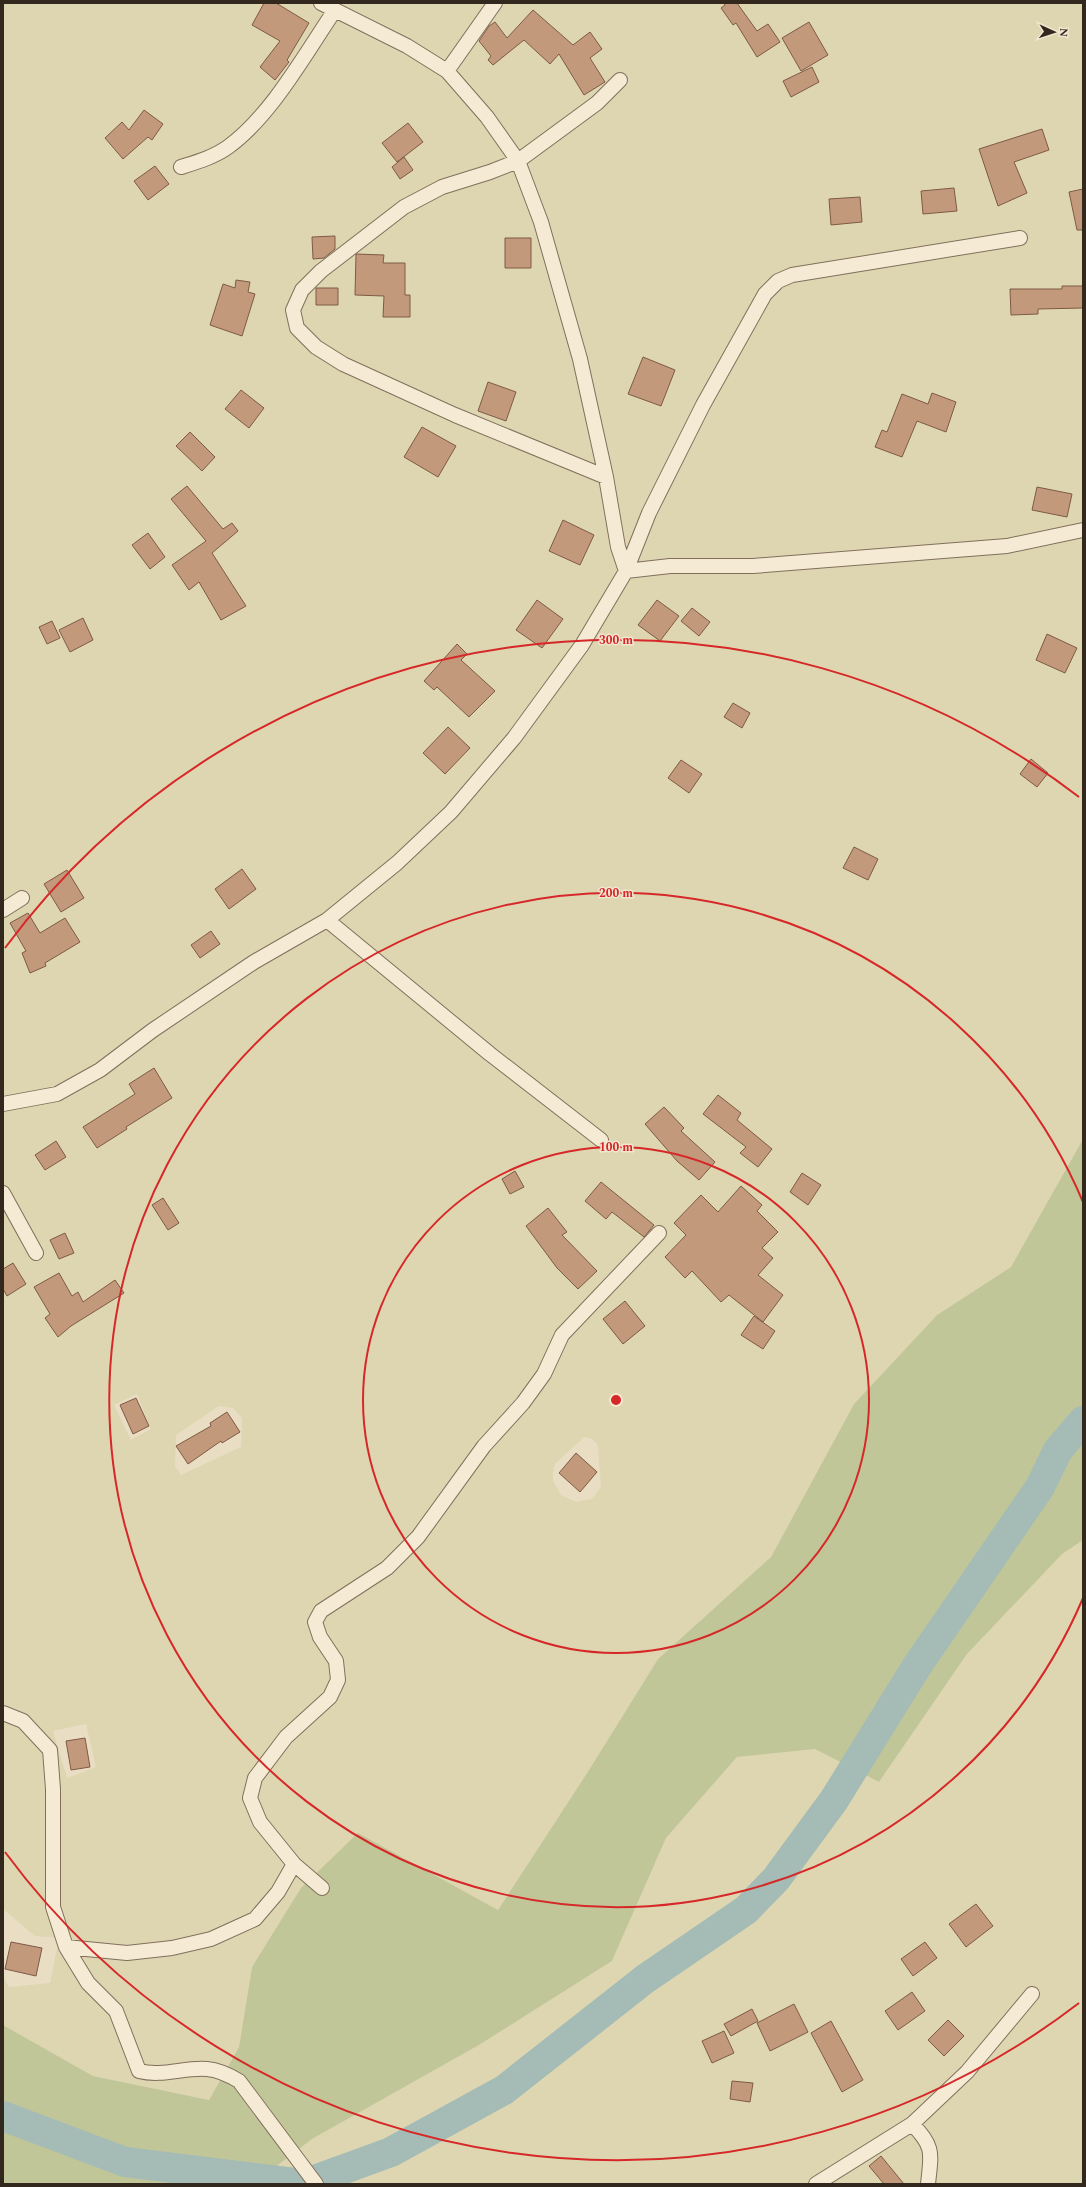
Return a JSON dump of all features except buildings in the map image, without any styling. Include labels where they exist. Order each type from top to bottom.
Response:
[{"type":"street","points":[[321,3],[407,46],[447,71],[487,117],[518,160],[541,222],[562,289],[580,359],[606,477],[618,547],[626,570]]},
{"type":"street","points":[[447,71],[495,3]]},
{"type":"street","points":[[181,167],[203,160],[228,147],[249,128],[275,98],[335,10]]},
{"type":"street","points":[[606,477],[462,418],[343,364],[316,346],[297,328],[293,310],[302,290],[321,271],[404,207],[442,187],[490,172],[518,160],[597,103],[620,80]]},
{"type":"street","points":[[3,1104],[57,1094],[100,1070],[153,1030],[254,962],[327,920],[397,863],[451,812],[514,738],[582,645],[626,570],[649,513],[703,405],[765,294],[778,281],[792,275],[1020,238]]},
{"type":"street","points":[[626,570],[670,566],[753,566],[1007,546],[1083,530]]},
{"type":"street","points":[[3,910],[22,898]]},
{"type":"street","points":[[327,920],[490,1054],[601,1140]]},
{"type":"street","points":[[3,1193],[36,1253]]},
{"type":"street","points":[[322,1888],[294,1864],[260,1822],[250,1798],[256,1778],[286,1737],[330,1697],[338,1680],[336,1661],[320,1637],[315,1622],[318,1616],[322,1611],[387,1568],[418,1538],[484,1446],[522,1403],[544,1374],[562,1335],[659,1233]]},
{"type":"street","points":[[3,1713],[23,1721],[50,1750],[54,1789],[53,1907],[66,1947],[88,1983],[116,2010],[139,2071],[148,2074],[174,2073],[206,2069],[223,2072],[239,2081],[316,2184]]},
{"type":"street","points":[[66,1947],[127,1953],[172,1948],[211,1938],[255,1919],[278,1892],[294,1864]]},
{"type":"street","points":[[816,2184],[912,2124],[967,2072],[1032,1994]]},
{"type":"street","points":[[912,2124],[925,2137],[931,2154],[928,2184]]},
{"type":"shaded area","points":[[3,3],[1083,3],[1083,1139],[1011,1267],[937,1315],[854,1404],[771,1557],[658,1659],[589,1770],[498,1910],[358,1834],[252,1966],[239,2047],[209,2100],[93,2076],[3,2025],[3,1977],[9,1987],[50,1983],[59,1938],[35,1936],[3,1909]],"holes":[[[137,1394],[151,1429],[131,1440],[114,1405]],[[219,1406],[233,1408],[242,1418],[241,1447],[181,1475],[175,1466],[176,1435]],[[584,1437],[592,1439],[598,1445],[601,1487],[592,1499],[576,1502],[561,1495],[553,1481],[555,1464]],[[86,1724],[96,1767],[67,1778],[53,1731]]]},
{"type":"shaded area","points":[[1083,1540],[1083,2184],[253,2184],[312,2139],[479,2045],[612,1961],[666,1838],[737,1757],[815,1749],[879,1782],[967,1654],[1062,1553]]},
{"type":"green space","points":[[1083,1139],[1083,1540],[1062,1554],[967,1654],[879,1782],[815,1749],[737,1757],[666,1838],[612,1961],[479,2045],[312,2139],[253,2184],[3,2184],[3,2025],[93,2076],[209,2100],[239,2047],[252,1967],[301,1888],[358,1833],[498,1910],[589,1770],[658,1659],[771,1557],[854,1404],[937,1315],[1011,1267]]},
{"type":"waterway","points":[[3,2116],[125,2162],[303,2184],[391,2152],[504,2090],[645,1979],[746,1910],[776,1879],[834,1800],[917,1666],[1040,1487],[1058,1450],[1083,1421]]}]
